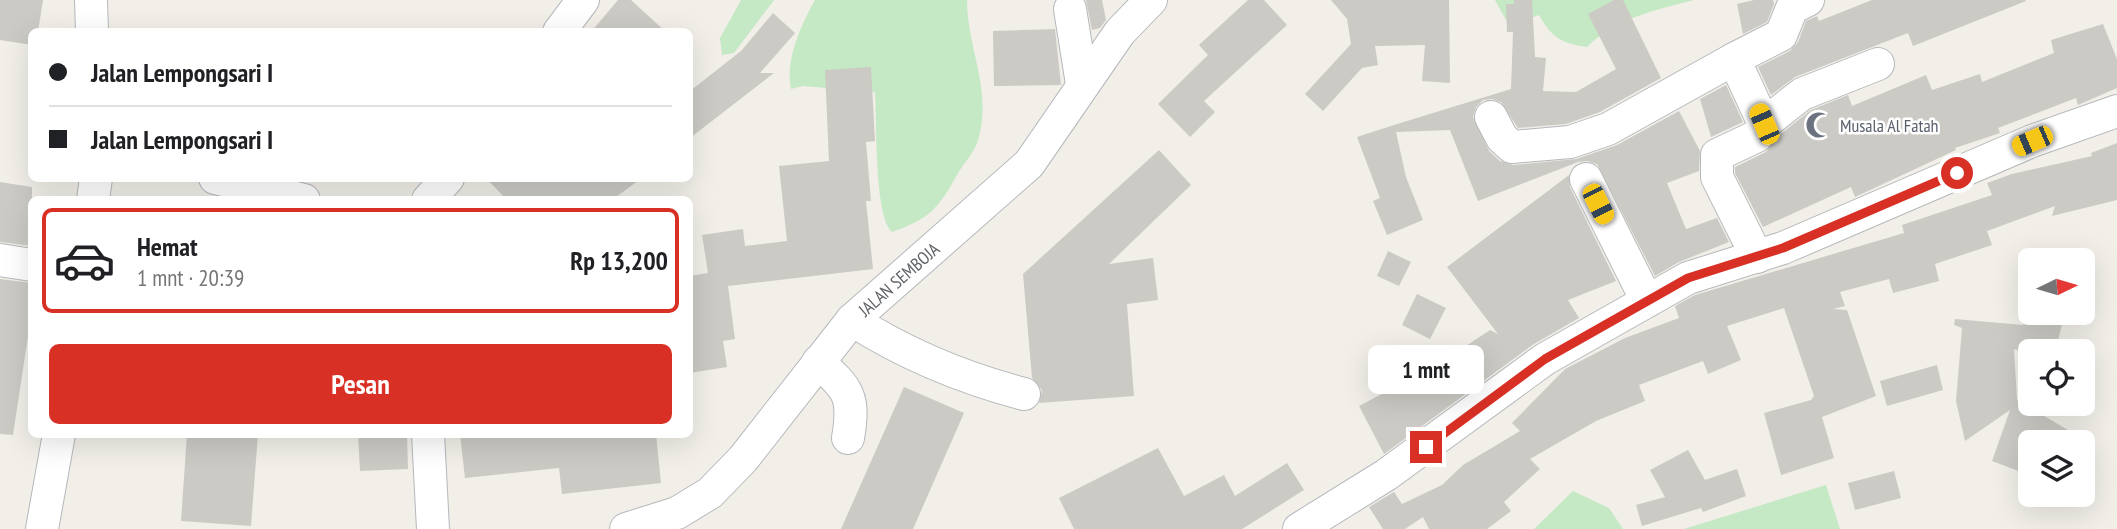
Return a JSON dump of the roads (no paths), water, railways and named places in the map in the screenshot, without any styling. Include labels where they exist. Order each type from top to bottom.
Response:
[{"type":"street","points":[[91,0],[92,28]]},
{"type":"street","points":[[562,28],[583,0]]},
{"type":"street","name":"JALAN SEMBOJA","points":[[626,529],[677,513],[710,493],[743,459],[852,320],[1028,164],[1120,32],[1152,0]]},
{"type":"street","points":[[1491,117],[1502,138],[1512,146],[1570,142],[1608,129],[1781,35],[1792,8],[1808,0]]},
{"type":"street","points":[[1070,9],[1082,84]]},
{"type":"street","points":[[1734,60],[1759,112],[1757,136],[1717,155],[1715,166],[1717,177],[1757,257]]},
{"type":"street","points":[[1759,112],[1878,64]]},
{"type":"street","points":[[1299,529],[1386,475],[1545,359],[1688,278],[1757,257],[2032,141],[2117,111]]},
{"type":"street","points":[[1586,179],[1647,301]]},
{"type":"street","points":[[231,182],[288,196]]},
{"type":"street","points":[[432,196],[444,182]]},
{"type":"street","points":[[0,260],[28,264]]},
{"type":"street","points":[[852,320],[887,342],[937,364],[992,386],[1024,394]]},
{"type":"street","points":[[818,362],[846,386],[853,411],[848,438]]},
{"type":"street","points":[[42,529],[58,438]]},
{"type":"street","points":[[428,438],[433,529]]},
{"type":"place","name":"Musala Al Fatah","points":[[1819,125]]}]
